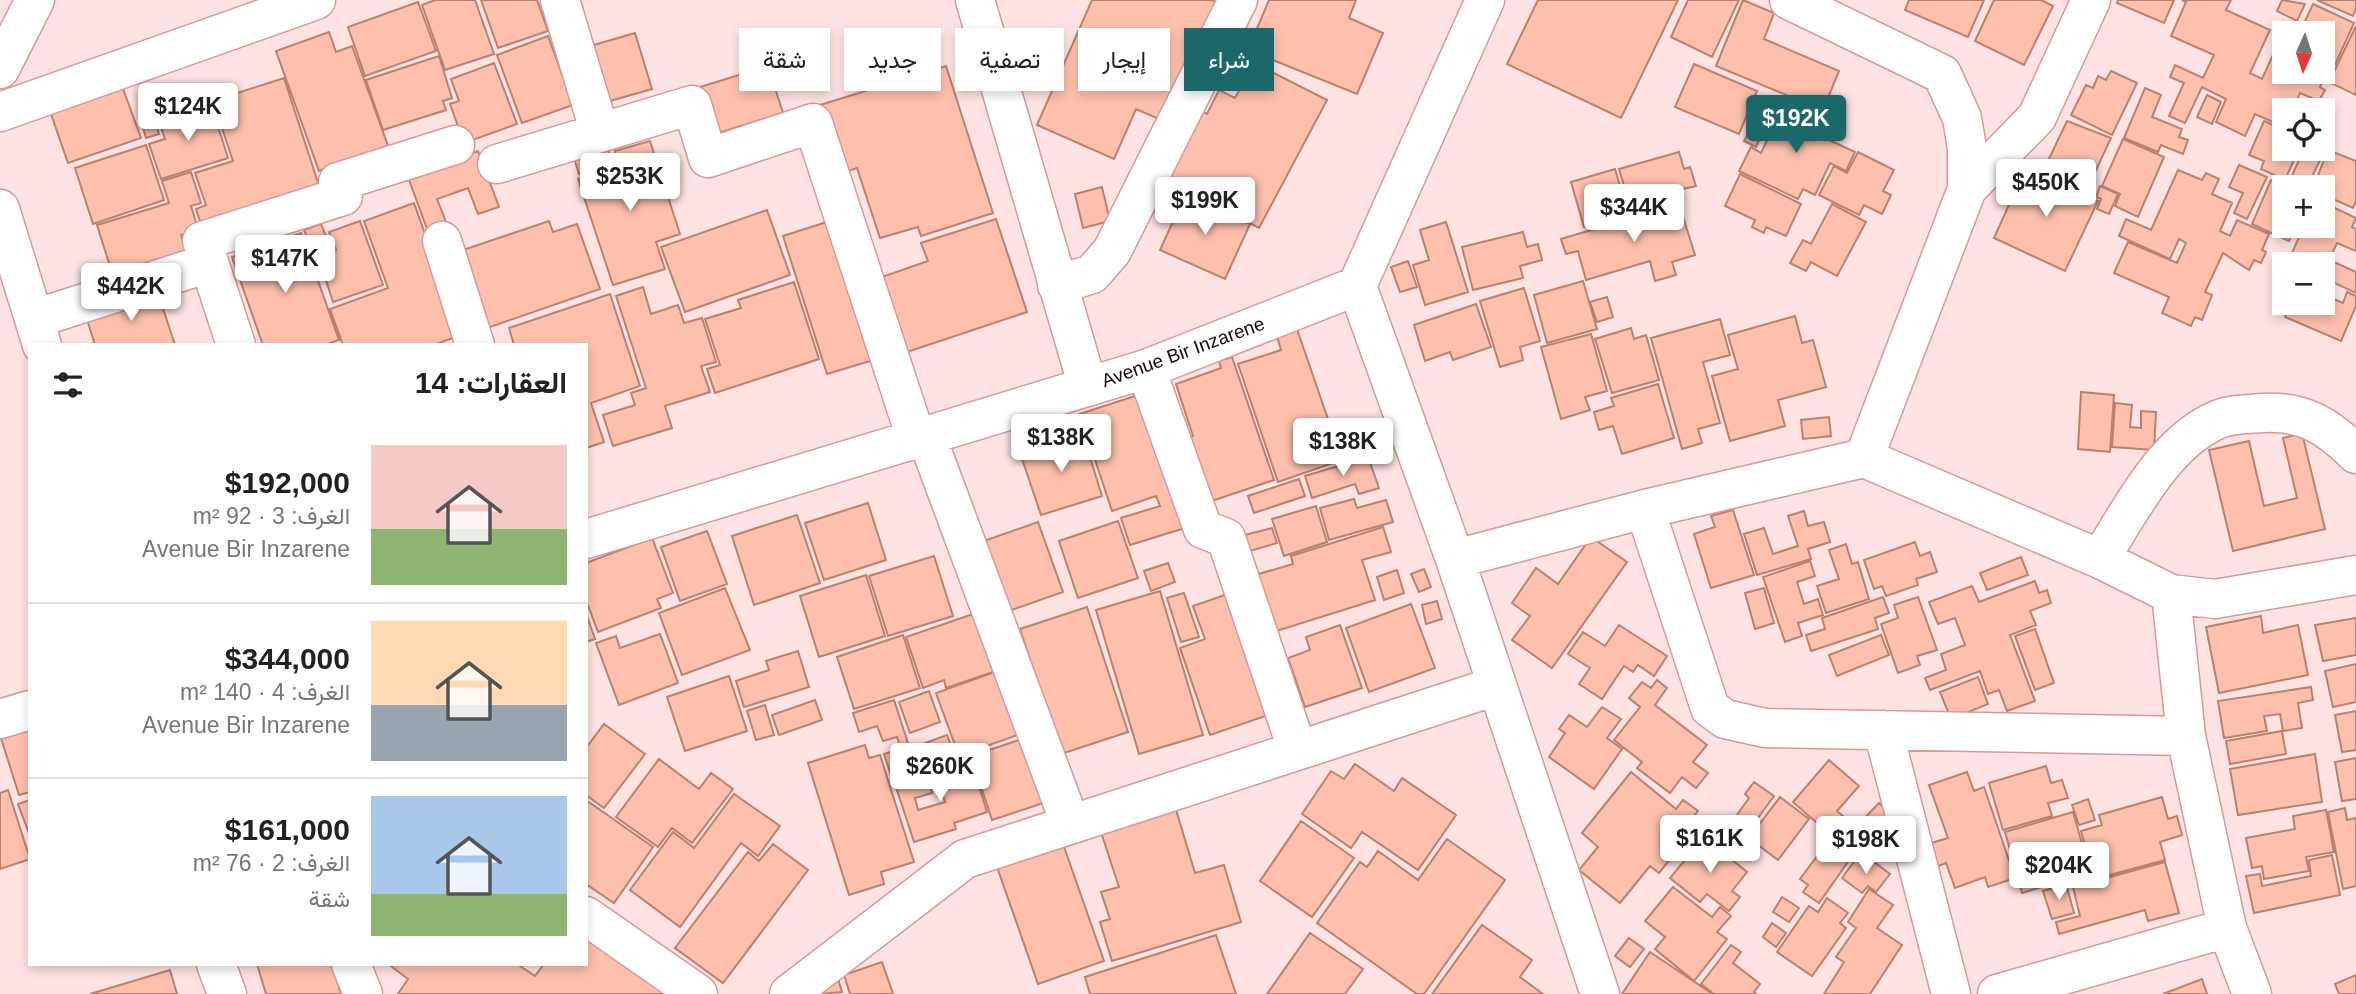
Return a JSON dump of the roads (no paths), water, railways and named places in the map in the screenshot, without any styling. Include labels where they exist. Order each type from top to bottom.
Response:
[{"type":"street","points":[[0,69],[35,0]]},
{"type":"street","points":[[0,112],[316,0]]},
{"type":"street","points":[[560,0],[600,133]]},
{"type":"street","points":[[975,0],[1088,387]]},
{"type":"street","points":[[1058,285],[1092,274],[1112,251],[1238,0]]},
{"type":"street","points":[[1485,0],[1357,286],[1455,559],[1600,994]]},
{"type":"street","points":[[1788,0],[1942,75],[1962,118],[1967,148],[1967,190],[1864,458]]},
{"type":"street","points":[[1967,190],[2037,117],[2091,0]]},
{"type":"street","points":[[498,164],[692,105],[708,158],[813,123],[921,437],[1070,823]]},
{"type":"street","points":[[235,343],[202,241],[343,196],[338,181],[455,145]]},
{"type":"street","points":[[0,209],[38,332],[209,263]]},
{"type":"street","points":[[442,241],[474,343]]},
{"type":"street","name":"Avenue Bir Inzarene","points":[[588,538],[1146,369],[1357,286]]},
{"type":"street","points":[[1146,369],[1203,530],[1226,538],[1297,749]]},
{"type":"street","points":[[2100,559],[2152,478],[2175,450],[2212,423],[2227,416],[2277,411],[2318,421],[2356,454]]},
{"type":"street","points":[[1455,559],[1644,509],[1864,458],[2100,559],[2171,594],[2215,599],[2356,575]]},
{"type":"street","points":[[1644,509],[1710,708],[1725,719],[1765,728],[2186,736]]},
{"type":"street","points":[[2171,594],[2186,736],[2227,928],[2252,994]]},
{"type":"street","points":[[789,994],[965,859],[1496,686]]},
{"type":"street","points":[[0,719],[28,711]]},
{"type":"street","points":[[1883,730],[1951,994]]},
{"type":"street","points":[[588,917],[698,994]]},
{"type":"street","points":[[1997,994],[2227,928]]},
{"type":"street","points":[[217,966],[227,994]]},
{"type":"street","points":[[352,966],[363,994]]}]
